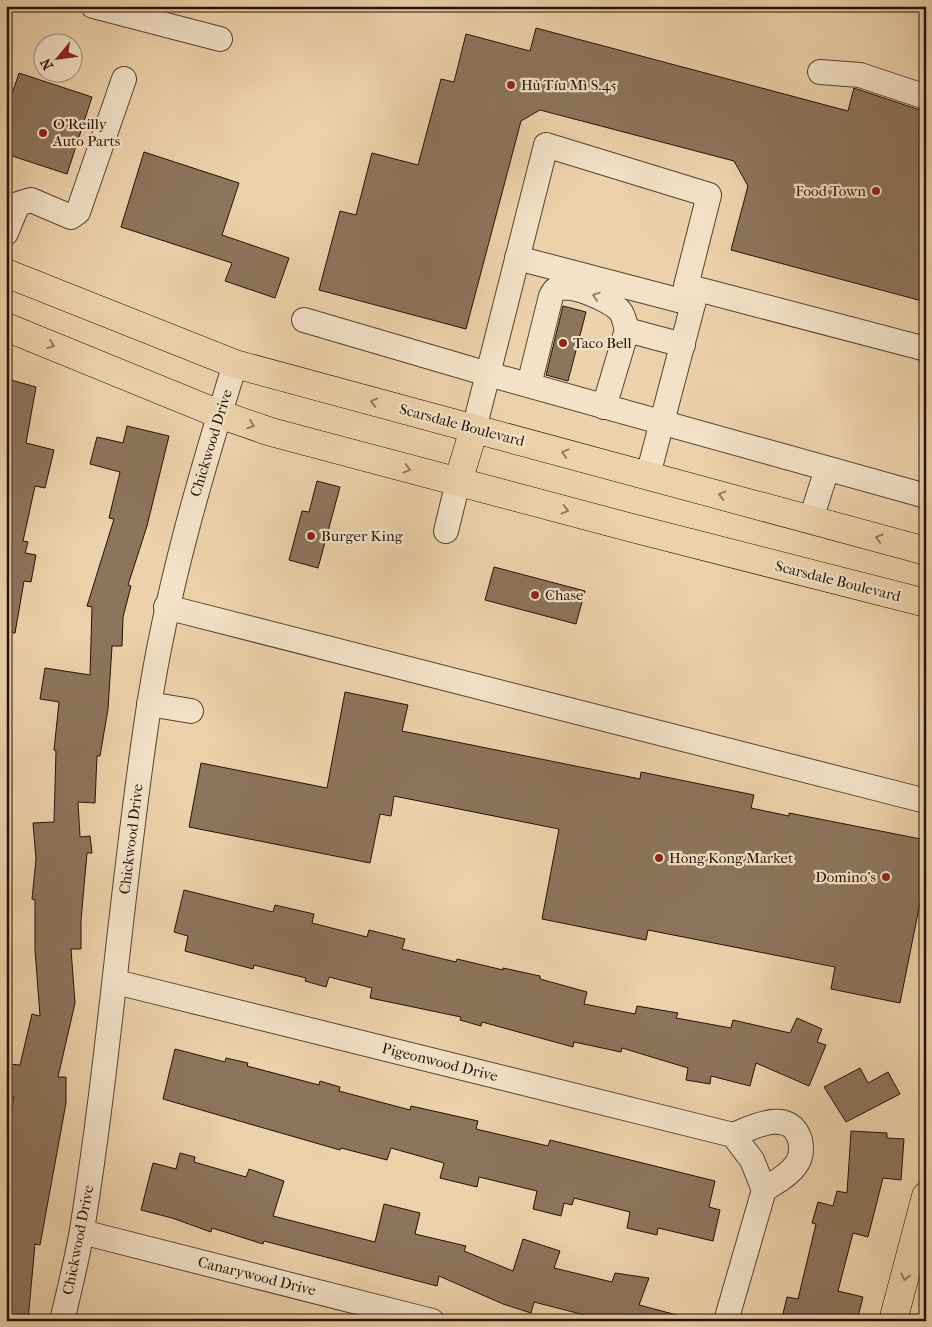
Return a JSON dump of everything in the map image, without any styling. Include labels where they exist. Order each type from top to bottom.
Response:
[{"type":"main road","name":"Scarsdale Boulevard","points":[[6,273],[235,364],[926,551]]},
{"type":"main road","name":"Scarsdale Boulevard","points":[[6,327],[219,414],[276,434],[926,603]]},
{"type":"main road","points":[[458,482],[474,429]]},
{"type":"main road","points":[[893,1321],[926,1196]]},
{"type":"street","points":[[93,6],[220,39]]},
{"type":"street","points":[[820,72],[860,75],[926,97]]},
{"type":"street","points":[[6,233],[18,204],[31,200],[71,217],[78,212],[124,79]]},
{"type":"street","points":[[474,429],[546,145],[709,195],[686,286],[695,297]]},
{"type":"street","points":[[517,258],[926,350]]},
{"type":"street","points":[[529,386],[551,296],[555,290],[565,288],[601,297],[612,303],[621,312],[627,330],[604,407]]},
{"type":"street","points":[[648,475],[695,297]]},
{"type":"street","points":[[304,320],[529,386],[926,496]]},
{"type":"street","points":[[627,330],[683,346]]},
{"type":"street","name":"Chickwood Drive","points":[[62,1321],[82,1232],[116,982],[134,814],[149,704],[166,607],[208,448],[235,364]]},
{"type":"street","points":[[811,519],[827,469]]},
{"type":"street","points":[[446,531],[458,482]]},
{"type":"street","points":[[166,607],[926,802]]},
{"type":"street","points":[[149,704],[190,711]]},
{"type":"street","name":"Pigeonwood Drive","points":[[116,982],[733,1135]]},
{"type":"street","points":[[726,1321],[764,1190],[795,1166],[800,1157],[801,1146],[798,1135],[791,1127],[781,1122],[770,1121],[733,1135],[752,1160],[764,1190]]},
{"type":"street","name":"Canarywood Drive","points":[[82,1232],[432,1321]]},
{"type":"building","points":[[536,28],[848,111],[854,88],[926,112],[926,302],[731,250],[748,186],[734,161],[540,110],[521,121],[466,329],[319,290],[340,211],[356,215],[372,153],[418,165],[441,79],[454,82],[466,34],[530,51]]},
{"type":"building","name":"O'Reilly Auto Parts","points":[[19,73],[32,77],[32,82],[46,82],[92,97],[67,174],[6,154],[6,112]]},
{"type":"building","points":[[144,152],[239,183],[222,235],[289,258],[275,298],[225,281],[232,263],[121,227]]},
{"type":"building","name":"Taco Bell","points":[[563,306],[586,312],[568,381],[546,375]]},
{"type":"building","points":[[11,380],[36,387],[26,443],[54,450],[45,488],[35,486],[23,541],[28,542],[25,553],[36,555],[31,582],[24,581],[15,633],[6,632],[6,404]]},
{"type":"building","points":[[127,426],[169,436],[147,526],[128,585],[131,586],[123,617],[122,646],[112,646],[108,709],[100,756],[97,756],[95,803],[78,802],[80,837],[90,836],[92,853],[87,853],[81,920],[81,949],[71,949],[75,1003],[58,1077],[66,1077],[66,1103],[40,1245],[35,1244],[28,1321],[6,1321],[6,1138],[14,1097],[8,1097],[8,1064],[20,1065],[32,1014],[40,1016],[35,950],[35,900],[32,899],[36,859],[33,823],[54,822],[56,751],[54,750],[59,702],[40,699],[45,668],[90,675],[92,607],[87,606],[114,519],[109,518],[120,472],[90,464],[97,437],[123,443]]},
{"type":"building","name":"Burger King","points":[[317,481],[340,487],[318,568],[289,560],[302,511],[309,512]]},
{"type":"building","name":"Chase","points":[[494,567],[585,591],[576,624],[485,600]]},
{"type":"building","points":[[345,692],[408,705],[402,731],[640,779],[641,772],[754,795],[751,808],[789,816],[789,813],[926,840],[926,873],[900,1003],[831,989],[835,967],[648,930],[646,940],[542,919],[559,829],[394,796],[391,816],[380,814],[370,863],[189,827],[201,763],[327,788]]},
{"type":"building","points":[[184,890],[273,912],[275,905],[314,914],[312,923],[367,937],[369,930],[405,939],[402,949],[456,962],[457,959],[503,970],[503,968],[540,976],[540,979],[587,992],[584,1004],[635,1014],[637,1006],[678,1013],[676,1018],[731,1028],[733,1020],[790,1033],[797,1018],[822,1029],[817,1042],[826,1045],[809,1086],[756,1063],[750,1086],[711,1076],[710,1084],[686,1080],[688,1068],[622,1048],[621,1052],[574,1042],[573,1047],[482,1022],[481,1026],[460,1020],[461,1017],[370,998],[372,988],[329,977],[326,987],[305,981],[306,978],[254,965],[253,969],[185,951],[188,936],[174,932]]},
{"type":"building","points":[[175,1049],[225,1062],[226,1058],[248,1063],[247,1066],[319,1085],[320,1081],[340,1087],[339,1091],[410,1110],[411,1106],[478,1121],[476,1129],[548,1146],[550,1140],[715,1181],[709,1207],[720,1210],[713,1241],[658,1228],[657,1235],[627,1228],[630,1212],[574,1198],[572,1205],[564,1203],[561,1216],[533,1209],[537,1191],[479,1177],[477,1187],[440,1178],[444,1163],[391,1148],[387,1160],[341,1148],[340,1150],[163,1099]]},
{"type":"building","points":[[860,1068],[868,1083],[888,1072],[900,1094],[846,1122],[824,1087]]},
{"type":"building","points":[[851,1131],[887,1133],[887,1138],[904,1139],[901,1180],[883,1178],[868,1237],[853,1233],[838,1291],[863,1297],[857,1321],[796,1321],[782,1318],[787,1297],[798,1299],[816,1224],[812,1223],[818,1202],[833,1206],[837,1191],[847,1193]]},
{"type":"building","points":[[180,1153],[195,1157],[194,1162],[246,1177],[249,1169],[284,1181],[273,1216],[375,1242],[384,1204],[420,1213],[415,1234],[466,1246],[464,1251],[513,1271],[523,1239],[560,1251],[554,1268],[612,1282],[615,1273],[649,1278],[639,1305],[677,1315],[677,1321],[608,1321],[534,1302],[531,1313],[503,1304],[439,1276],[437,1286],[264,1241],[263,1244],[212,1228],[211,1232],[172,1218],[141,1210],[153,1163],[176,1169]]},
{"type":"place","name":"Hủ Tíu Mì S.45","points":[[511,85]]},
{"type":"place","name":"O'Reilly Auto Parts","points":[[43,133]]},
{"type":"place","name":"Food Town","points":[[876,191]]},
{"type":"place","name":"Taco Bell","points":[[563,343]]},
{"type":"place","name":"Burger King","points":[[311,536]]},
{"type":"place","name":"Chase","points":[[535,595]]},
{"type":"place","name":"Hong Kong Market","points":[[659,858]]},
{"type":"place","name":"Domino's","points":[[886,877]]}]
